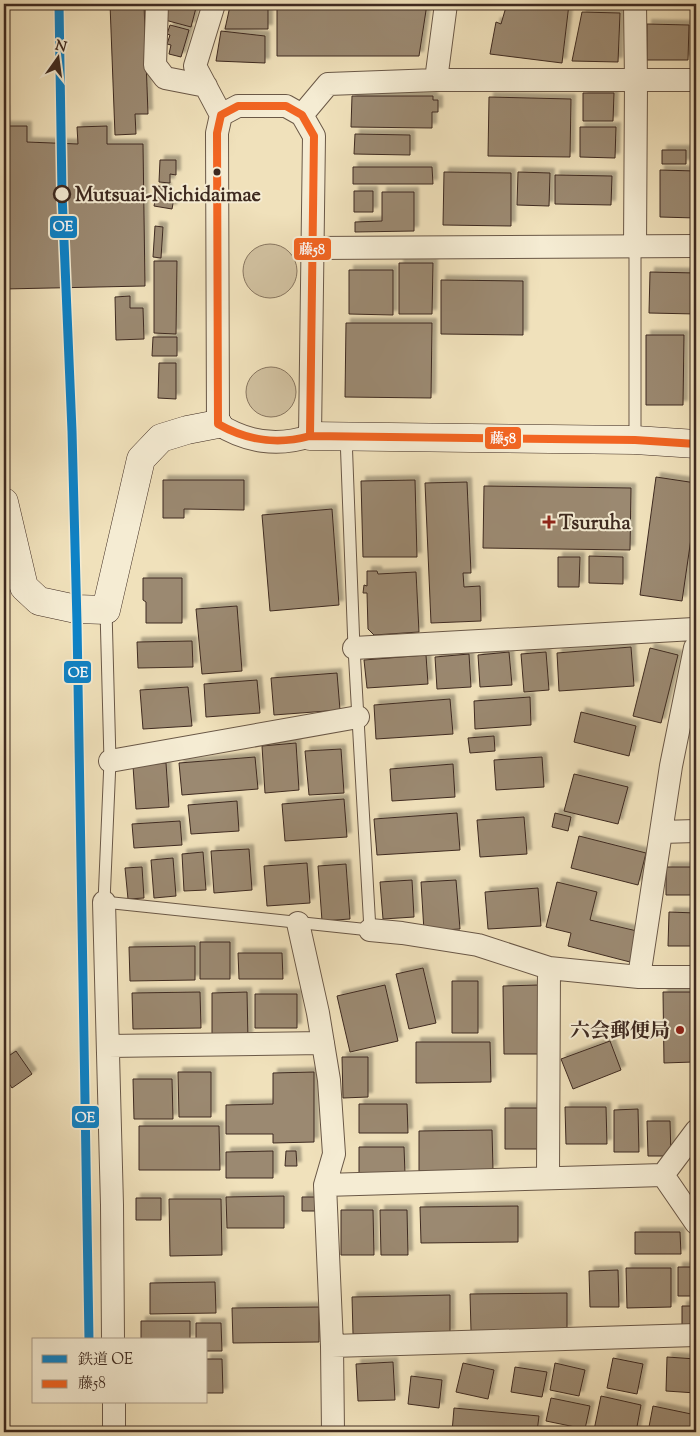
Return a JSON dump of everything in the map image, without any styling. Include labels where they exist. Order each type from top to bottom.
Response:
[{"type":"street","points":[[157,4],[155,65],[165,78],[206,86]]},
{"type":"street","points":[[214,4],[195,66],[221,115],[217,133],[218,424]]},
{"type":"street","points":[[436,80],[446,4]]},
{"type":"street","points":[[635,4],[635,247]]},
{"type":"street","points":[[302,115],[328,84],[436,80],[696,80]]},
{"type":"street","points":[[221,115],[238,106],[286,106],[302,115],[314,136],[310,436]]},
{"type":"street","points":[[313,248],[696,246]]},
{"type":"street","points":[[4,502],[24,587],[39,601],[76,609],[106,610],[141,458],[161,438],[187,430],[218,424],[234,434],[264,442],[295,441],[310,436],[346,436],[635,440],[696,444]]},
{"type":"street","points":[[354,648],[696,636],[671,766],[639,977]]},
{"type":"street","points":[[110,761],[358,717]]},
{"type":"street","points":[[661,832],[696,831]]},
{"type":"street","points":[[104,902],[113,1338]]},
{"type":"street","points":[[298,923],[318,1013],[329,1080],[334,1154],[325,1185],[332,1346],[333,1432]]},
{"type":"street","points":[[370,930],[478,945],[549,968],[639,977],[696,977]]},
{"type":"street","points":[[548,1178],[549,968]]},
{"type":"street","points":[[108,1046],[323,1044]]},
{"type":"street","points":[[663,1175],[696,1131]]},
{"type":"street","points":[[325,1185],[663,1175]]},
{"type":"street","points":[[663,1175],[696,1223]]},
{"type":"street","points":[[332,1346],[696,1335]]},
{"type":"street","points":[[114,1404],[114,1432]]},
{"type":"lane","points":[[635,247],[635,440]]},
{"type":"lane","points":[[106,610],[110,761],[104,902],[370,930],[354,648],[346,436]]},
{"type":"shaded area","points":[[265,244],[275,244],[285,248],[293,256],[297,271],[293,286],[285,294],[275,298],[265,298],[255,294],[247,286],[243,276],[243,266],[247,256],[255,248]]},
{"type":"shaded area","points":[[276,367],[289,374],[295,382],[295,402],[289,410],[281,416],[266,417],[253,410],[247,402],[246,387],[253,374],[261,368]]},
{"type":"building","points":[[110,4],[144,4],[148,114],[135,114],[136,134],[115,135]]},
{"type":"building","points":[[169,4],[197,4],[191,27],[165,20]]},
{"type":"building","points":[[277,4],[427,4],[419,56],[277,56]]},
{"type":"building","points":[[494,4],[569,4],[562,63],[490,54],[496,22],[501,24],[506,7]]},
{"type":"building","points":[[230,6],[268,6],[268,29],[225,29]]},
{"type":"building","points":[[582,12],[620,13],[618,62],[572,61]]},
{"type":"building","points":[[647,24],[689,25],[688,60],[647,60]]},
{"type":"building","points":[[170,25],[189,30],[181,57],[169,54],[171,45],[167,44],[170,35],[167,34]]},
{"type":"building","points":[[221,31],[265,36],[265,63],[216,61]]},
{"type":"building","points":[[583,93],[614,93],[613,121],[583,121]]},
{"type":"building","points":[[352,96],[433,96],[433,100],[438,100],[438,112],[432,112],[432,128],[351,127]]},
{"type":"building","points":[[489,97],[571,99],[570,157],[488,156]]},
{"type":"building","name":"Mutsuai-Nichidaimae","points":[[4,109],[5,126],[27,126],[27,142],[78,144],[77,127],[107,126],[107,144],[143,144],[145,286],[4,289]]},
{"type":"building","points":[[580,127],[616,127],[615,158],[580,157]]},
{"type":"building","points":[[355,134],[410,135],[410,155],[354,154]]},
{"type":"building","points":[[662,150],[686,150],[686,164],[662,164]]},
{"type":"building","points":[[160,160],[176,160],[176,175],[170,174],[170,183],[159,182]]},
{"type":"building","points":[[353,167],[432,167],[433,184],[353,184]]},
{"type":"building","points":[[660,170],[696,171],[696,218],[660,217]]},
{"type":"building","points":[[444,172],[511,173],[511,226],[443,225]]},
{"type":"building","points":[[518,172],[550,173],[549,206],[517,205]]},
{"type":"building","points":[[555,175],[612,176],[611,205],[555,204]]},
{"type":"building","points":[[158,186],[167,187],[165,196],[174,198],[172,209],[154,206]]},
{"type":"building","points":[[354,191],[373,191],[373,212],[354,212]]},
{"type":"building","points":[[382,192],[414,192],[414,231],[355,232],[355,222],[382,221]]},
{"type":"building","points":[[155,226],[163,227],[161,258],[153,257]]},
{"type":"building","points":[[154,261],[177,261],[176,334],[154,333]]},
{"type":"building","points":[[399,263],[433,263],[432,314],[399,314]]},
{"type":"building","points":[[349,270],[393,270],[393,315],[349,314]]},
{"type":"building","points":[[650,272],[696,273],[696,314],[649,313]]},
{"type":"building","points":[[441,280],[523,281],[523,335],[441,334]]},
{"type":"building","points":[[130,296],[130,308],[143,308],[144,339],[116,340],[115,297]]},
{"type":"building","points":[[346,323],[432,323],[431,398],[345,397]]},
{"type":"building","points":[[646,335],[684,335],[683,405],[646,405]]},
{"type":"building","points":[[153,337],[177,337],[177,356],[152,356]]},
{"type":"building","points":[[159,363],[176,363],[176,399],[158,398]]},
{"type":"building","points":[[656,477],[696,483],[696,504],[682,601],[640,595]]},
{"type":"building","points":[[163,480],[244,480],[244,510],[184,509],[184,518],[163,518]]},
{"type":"building","points":[[415,480],[417,557],[363,557],[361,481]]},
{"type":"building","points":[[467,482],[471,573],[463,573],[464,587],[480,586],[481,621],[431,623],[425,483]]},
{"type":"building","points":[[484,486],[631,488],[630,550],[483,548]]},
{"type":"building","points":[[332,509],[339,605],[270,611],[262,515]]},
{"type":"building","points":[[589,556],[623,557],[623,584],[589,583]]},
{"type":"building","points":[[558,557],[580,557],[579,587],[558,587]]},
{"type":"building","points":[[367,571],[377,571],[378,574],[416,572],[419,632],[374,635],[368,629],[367,593],[363,593],[364,585],[367,586]]},
{"type":"building","points":[[143,578],[182,578],[182,623],[146,623]]},
{"type":"building","points":[[237,606],[242,671],[202,674],[196,609]]},
{"type":"building","points":[[192,641],[193,667],[138,668],[137,642]]},
{"type":"building","points":[[631,647],[634,686],[559,691],[557,653]]},
{"type":"building","points":[[650,648],[678,655],[661,723],[633,716]]},
{"type":"building","points":[[509,652],[512,685],[480,687],[478,655]]},
{"type":"building","points":[[546,652],[549,690],[524,692],[521,654]]},
{"type":"building","points":[[469,654],[471,687],[437,689],[435,657]]},
{"type":"building","points":[[426,655],[428,684],[367,688],[364,660]]},
{"type":"building","points":[[337,673],[340,710],[274,715],[271,678]]},
{"type":"building","points":[[257,680],[260,713],[206,717],[204,684]]},
{"type":"building","points":[[188,687],[192,726],[143,729],[140,690]]},
{"type":"building","points":[[530,697],[531,725],[475,729],[474,701]]},
{"type":"building","points":[[450,699],[453,734],[376,739],[374,705]]},
{"type":"building","points":[[581,712],[636,726],[629,756],[574,742]]},
{"type":"building","points":[[494,736],[495,751],[470,753],[468,738]]},
{"type":"building","points":[[296,743],[299,790],[265,793],[262,746]]},
{"type":"building","points":[[341,749],[344,793],[309,795],[305,751]]},
{"type":"building","points":[[255,757],[258,789],[182,795],[179,763]]},
{"type":"building","points":[[542,757],[544,787],[496,790],[494,760]]},
{"type":"building","points":[[166,763],[169,807],[136,809],[133,766]]},
{"type":"building","points":[[453,764],[455,797],[392,801],[390,769]]},
{"type":"building","points":[[574,774],[628,787],[618,824],[564,811]]},
{"type":"building","points":[[344,799],[347,837],[285,841],[282,804]]},
{"type":"building","points":[[237,801],[239,831],[191,834],[188,805]]},
{"type":"building","points":[[457,813],[460,850],[377,855],[374,819]]},
{"type":"building","points":[[555,813],[571,817],[568,831],[552,827]]},
{"type":"building","points":[[524,817],[527,854],[480,857],[477,820]]},
{"type":"building","points":[[180,821],[182,845],[134,848],[132,824]]},
{"type":"building","points":[[579,836],[646,853],[638,885],[571,868]]},
{"type":"building","points":[[249,849],[252,890],[214,893],[211,851]]},
{"type":"building","points":[[203,852],[206,890],[184,891],[182,854]]},
{"type":"building","points":[[173,858],[176,896],[154,898],[151,860]]},
{"type":"building","points":[[307,863],[310,903],[267,906],[264,866]]},
{"type":"building","points":[[346,864],[350,919],[322,921],[318,866]]},
{"type":"building","points":[[142,867],[144,898],[128,899],[125,868]]},
{"type":"building","points":[[666,867],[696,867],[696,895],[666,895]]},
{"type":"building","points":[[412,880],[414,917],[383,919],[380,882]]},
{"type":"building","points":[[456,880],[460,929],[424,931],[421,882]]},
{"type":"building","points":[[557,882],[597,892],[590,920],[637,931],[630,962],[568,946],[571,933],[546,927]]},
{"type":"building","points":[[538,888],[541,926],[488,929],[485,892]]},
{"type":"building","points":[[669,912],[696,913],[696,946],[668,946]]},
{"type":"building","points":[[200,942],[230,942],[230,979],[200,979]]},
{"type":"building","points":[[195,946],[195,980],[130,981],[129,947]]},
{"type":"building","points":[[238,953],[282,953],[283,979],[239,979]]},
{"type":"building","points":[[423,968],[436,1023],[409,1029],[396,974]]},
{"type":"building","points":[[452,981],[478,981],[478,1033],[452,1033]]},
{"type":"building","points":[[385,985],[398,1041],[350,1052],[337,996]]},
{"type":"building","points":[[538,985],[539,1054],[504,1054],[503,986]]},
{"type":"building","points":[[200,992],[201,1028],[133,1029],[132,993]]},
{"type":"building","points":[[247,992],[248,1039],[212,1040],[212,993]]},
{"type":"building","points":[[663,992],[696,992],[696,1082],[694,1082],[693,1062],[664,1063]]},
{"type":"building","points":[[255,994],[297,994],[297,1028],[255,1028]]},
{"type":"building","points":[[610,1041],[621,1070],[573,1089],[561,1059]]},
{"type":"building","points":[[416,1042],[490,1042],[491,1082],[416,1083]]},
{"type":"building","points":[[16,1051],[32,1074],[12,1088],[4,1076],[4,1059]]},
{"type":"building","points":[[342,1057],[368,1057],[368,1097],[343,1098]]},
{"type":"building","points":[[178,1072],[211,1072],[211,1117],[179,1117]]},
{"type":"building","points":[[314,1072],[314,1142],[273,1143],[273,1134],[226,1134],[226,1105],[273,1104],[273,1073]]},
{"type":"building","points":[[133,1079],[172,1079],[173,1119],[134,1119]]},
{"type":"building","points":[[359,1104],[407,1104],[408,1133],[359,1133]]},
{"type":"building","points":[[565,1107],[606,1107],[607,1144],[566,1144]]},
{"type":"building","points":[[505,1108],[539,1108],[539,1149],[505,1149]]},
{"type":"building","points":[[638,1109],[639,1152],[614,1152],[614,1110]]},
{"type":"building","points":[[647,1121],[670,1121],[671,1156],[648,1156]]},
{"type":"building","points":[[139,1126],[219,1126],[220,1170],[139,1170]]},
{"type":"building","points":[[492,1130],[493,1170],[419,1171],[419,1131]]},
{"type":"building","points":[[359,1147],[404,1147],[405,1174],[359,1174]]},
{"type":"building","points":[[273,1151],[273,1178],[226,1178],[226,1152]]},
{"type":"building","points":[[286,1151],[296,1151],[297,1166],[285,1166]]},
{"type":"building","points":[[284,1196],[284,1228],[227,1228],[226,1197]]},
{"type":"building","points":[[302,1197],[317,1197],[317,1211],[302,1211]]},
{"type":"building","points":[[136,1198],[161,1198],[161,1220],[136,1220]]},
{"type":"building","points":[[169,1199],[221,1199],[222,1255],[170,1256]]},
{"type":"building","points":[[518,1206],[518,1242],[421,1243],[420,1207]]},
{"type":"building","points":[[341,1210],[373,1210],[374,1255],[341,1255]]},
{"type":"building","points":[[380,1210],[407,1210],[408,1255],[381,1255]]},
{"type":"building","points":[[635,1232],[680,1232],[681,1254],[635,1254]]},
{"type":"building","points":[[678,1267],[696,1267],[696,1296],[678,1296]]},
{"type":"building","points":[[626,1268],[671,1268],[671,1307],[627,1308]]},
{"type":"building","points":[[618,1270],[619,1307],[590,1307],[589,1271]]},
{"type":"building","points":[[215,1282],[216,1313],[150,1314],[150,1283]]},
{"type":"building","points":[[567,1293],[567,1330],[471,1331],[470,1294]]},
{"type":"building","points":[[450,1295],[450,1334],[353,1334],[352,1297]]},
{"type":"building","points":[[682,1306],[696,1306],[696,1329],[682,1329]]},
{"type":"building","points":[[319,1307],[319,1342],[233,1343],[232,1308]]},
{"type":"building","points":[[141,1321],[190,1321],[190,1338],[141,1338]]},
{"type":"building","points":[[196,1323],[221,1323],[222,1351],[208,1351],[208,1338],[196,1338]]},
{"type":"building","points":[[667,1357],[696,1359],[696,1393],[666,1391]]},
{"type":"building","points":[[613,1358],[643,1364],[637,1394],[607,1388]]},
{"type":"building","points":[[208,1359],[222,1359],[223,1393],[208,1393]]},
{"type":"building","points":[[393,1362],[395,1400],[358,1401],[356,1364]]},
{"type":"building","points":[[463,1363],[494,1370],[488,1399],[456,1392]]},
{"type":"building","points":[[555,1363],[585,1370],[579,1396],[550,1390]]},
{"type":"building","points":[[515,1367],[547,1372],[542,1397],[511,1392]]},
{"type":"building","points":[[411,1376],[442,1380],[439,1408],[408,1404]]},
{"type":"building","points":[[601,1396],[641,1405],[636,1432],[604,1432],[594,1430]]},
{"type":"building","points":[[551,1398],[590,1406],[585,1429],[546,1421]]},
{"type":"building","points":[[653,1406],[696,1415],[696,1432],[648,1432]]},
{"type":"building","points":[[454,1408],[539,1416],[537,1432],[452,1432]]},
{"type":"rail line","name":"OE","points":[[59,4],[62,194],[72,431],[77,623],[89,1338]]},
{"type":"transit line","name":"藤58","points":[[238,106],[286,106],[302,115],[314,136],[310,436],[298,439],[274,441],[252,438],[218,424],[217,133],[221,115],[238,106]]},
{"type":"transit line","name":"藤58","points":[[310,436],[635,440],[696,444]]},
{"type":"place","name":"Mutsuai-Nichidaimae","points":[[62,194]]},
{"type":"place","name":"Tsuruha","points":[[549,522]]},
{"type":"place","name":"六会郵便局","points":[[680,1030]]}]
